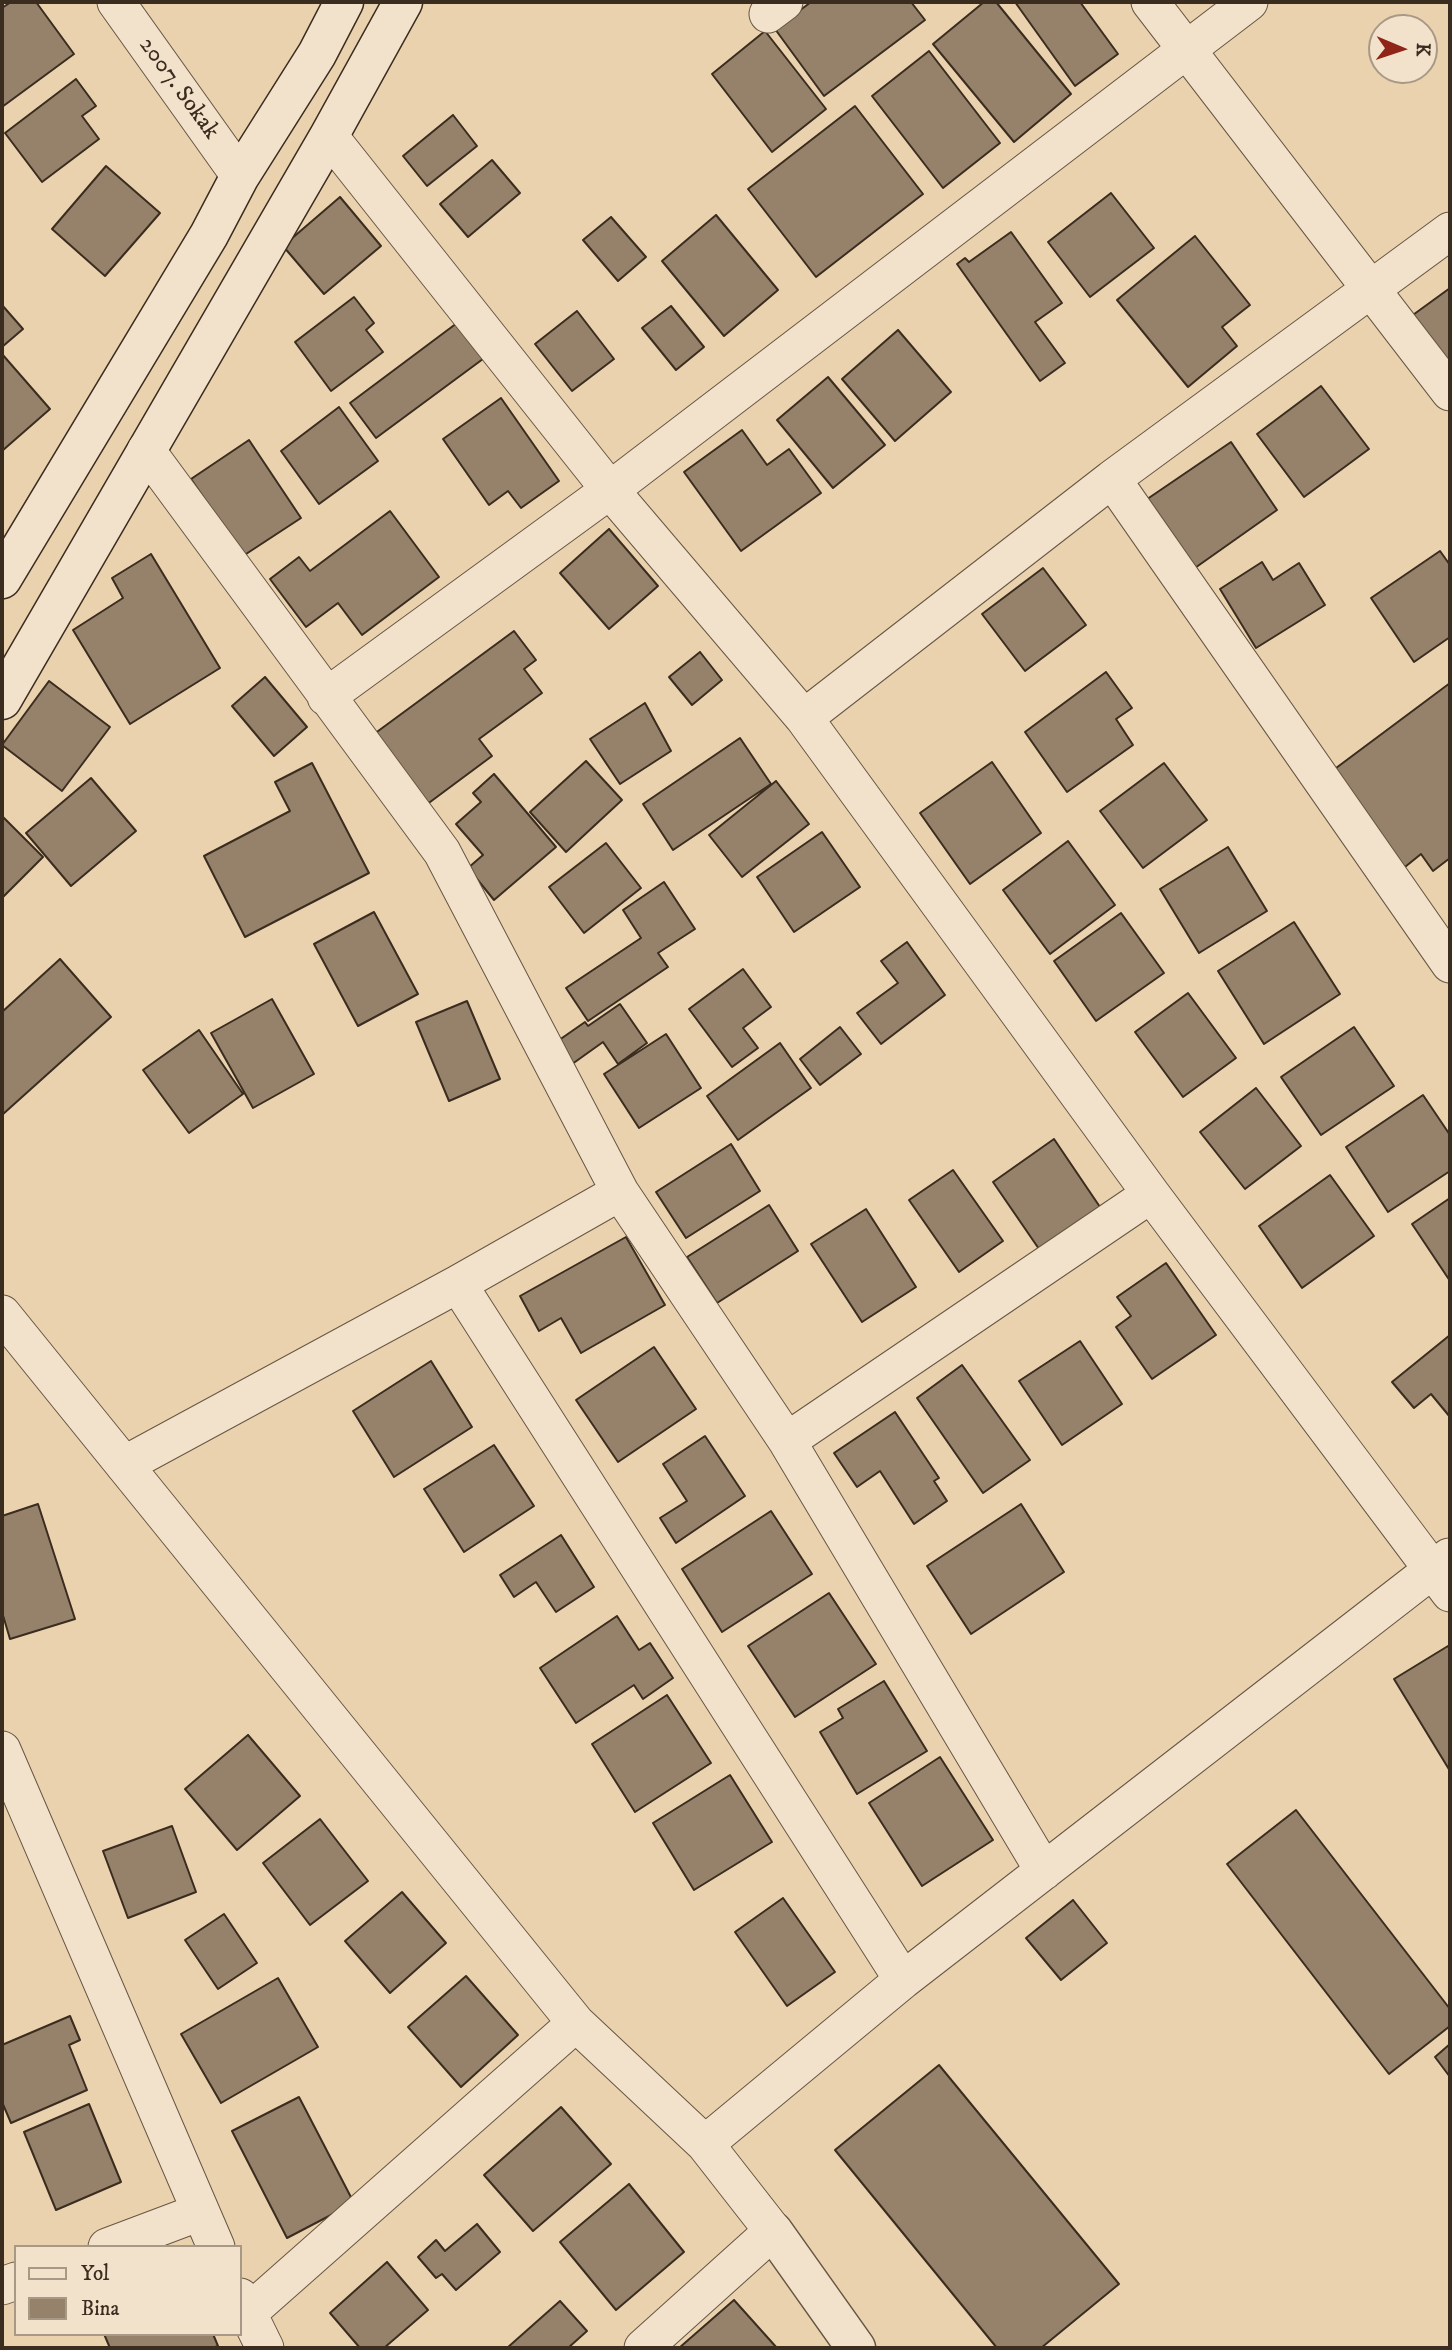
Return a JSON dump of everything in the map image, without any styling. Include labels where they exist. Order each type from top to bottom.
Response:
[{"type":"main road","points":[[2,579],[209,234],[240,176],[317,54],[344,2]]},
{"type":"main road","points":[[2,700],[329,136],[403,2]]},
{"type":"main road","points":[[773,2231],[856,2348]]},
{"type":"street","name":"2007. Sokak","points":[[116,2],[240,176]]},
{"type":"street","points":[[1150,2],[1450,392]]},
{"type":"street","points":[[326,697],[610,490],[1249,2]]},
{"type":"street","points":[[329,136],[610,490],[804,718],[1151,1194],[1444,1573],[902,1980],[705,2144]]},
{"type":"street","points":[[804,718],[1112,479],[1374,290],[1450,231]]},
{"type":"street","points":[[146,450],[442,852],[620,1192],[787,1441],[1044,1871]]},
{"type":"street","points":[[1112,479],[1450,964]]},
{"type":"street","points":[[124,1465],[458,1284],[620,1192]]},
{"type":"street","points":[[787,1441],[1151,1194]]},
{"type":"street","points":[[458,1284],[902,1980]]},
{"type":"street","points":[[2,1314],[576,2023],[705,2144],[773,2231],[643,2348]]},
{"type":"street","points":[[2,1750],[215,2245]]},
{"type":"street","points":[[265,2348],[244,2305],[576,2023]]},
{"type":"street","points":[[112,2245],[200,2212]]},
{"type":"building","points":[[11,2],[36,2],[74,54],[2,107],[2,8]]},
{"type":"building","points":[[811,2],[911,2],[925,20],[824,96],[775,29]]},
{"type":"building","points":[[984,2],[996,2],[1071,94],[1014,142],[933,44]]},
{"type":"building","points":[[1015,2],[1080,2],[1118,54],[1075,86]]},
{"type":"building","points":[[765,31],[826,109],[772,152],[712,74]]},
{"type":"building","points":[[929,51],[1000,143],[943,188],[872,96]]},
{"type":"building","points":[[76,79],[96,106],[82,116],[99,139],[42,182],[5,133]]},
{"type":"building","points":[[855,106],[923,194],[816,277],[748,189]]},
{"type":"building","points":[[453,115],[477,146],[427,186],[403,156]]},
{"type":"building","points":[[492,160],[520,193],[468,237],[440,204]]},
{"type":"building","points":[[106,166],[160,213],[105,276],[52,229]]},
{"type":"building","points":[[1111,193],[1154,248],[1090,297],[1048,242]]},
{"type":"building","points":[[340,197],[381,246],[324,294],[283,246]]},
{"type":"building","points":[[716,215],[778,290],[724,336],[662,261]]},
{"type":"building","points":[[611,217],[646,257],[618,281],[583,240]]},
{"type":"building","points":[[1011,232],[1062,303],[1035,322],[1065,363],[1040,381],[957,264],[965,258],[969,262]]},
{"type":"building","points":[[1195,236],[1250,305],[1222,327],[1237,346],[1188,387],[1117,300]]},
{"type":"building","points":[[1450,288],[1450,378],[1406,320]]},
{"type":"building","points":[[354,297],[374,323],[366,330],[383,352],[331,391],[295,342]]},
{"type":"building","points":[[2,305],[23,329],[2,347]]},
{"type":"building","points":[[671,306],[704,347],[676,370],[642,328]]},
{"type":"building","points":[[577,311],[614,359],[572,391],[535,344]]},
{"type":"building","points":[[461,320],[487,356],[376,438],[350,403]]},
{"type":"building","points":[[898,330],[951,392],[895,441],[842,379]]},
{"type":"building","points":[[2,354],[50,409],[2,451]]},
{"type":"building","points":[[828,377],[885,445],[833,488],[777,420]]},
{"type":"building","points":[[1321,386],[1369,449],[1304,497],[1257,434]]},
{"type":"building","points":[[501,398],[559,481],[521,508],[508,491],[489,505],[443,439]]},
{"type":"building","points":[[339,407],[378,461],[319,504],[281,451]]},
{"type":"building","points":[[742,430],[767,465],[789,449],[821,493],[741,551],[684,472]]},
{"type":"building","points":[[249,440],[301,518],[243,556],[191,479]]},
{"type":"building","points":[[1231,442],[1277,510],[1185,575],[1137,506]]},
{"type":"building","points":[[390,511],[439,577],[362,635],[338,603],[306,627],[270,579],[299,557],[310,571]]},
{"type":"building","points":[[609,529],[658,586],[609,629],[560,573]]},
{"type":"building","points":[[1440,551],[1450,565],[1450,637],[1414,662],[1371,598]]},
{"type":"building","points":[[151,554],[220,668],[130,724],[73,630],[123,598],[112,578]]},
{"type":"building","points":[[1262,562],[1273,580],[1299,563],[1325,605],[1256,648],[1220,589]]},
{"type":"building","points":[[1043,568],[1086,625],[1025,671],[982,614]]},
{"type":"building","points":[[514,631],[536,660],[524,669],[542,693],[479,739],[492,756],[422,808],[370,737]]},
{"type":"building","points":[[700,652],[722,680],[692,705],[669,677]]},
{"type":"building","points":[[1106,672],[1132,708],[1116,719],[1133,745],[1067,792],[1025,732]]},
{"type":"building","points":[[265,677],[307,727],[274,756],[232,706]]},
{"type":"building","points":[[49,681],[110,727],[62,791],[2,745]]},
{"type":"building","points":[[1450,683],[1450,858],[1433,871],[1421,854],[1400,871],[1328,774]]},
{"type":"building","points":[[645,703],[671,751],[620,784],[590,739]]},
{"type":"building","points":[[740,738],[771,784],[673,850],[643,804]]},
{"type":"building","points":[[586,761],[622,800],[566,852],[530,812]]},
{"type":"building","points":[[992,762],[1041,833],[970,884],[920,813]]},
{"type":"building","points":[[312,763],[369,873],[245,937],[204,856],[290,811],[275,782]]},
{"type":"building","points":[[1164,763],[1207,820],[1143,868],[1100,811]]},
{"type":"building","points":[[494,774],[556,847],[494,900],[468,868],[483,855],[456,824],[481,802],[473,793]]},
{"type":"building","points":[[91,778],[136,831],[71,886],[26,833]]},
{"type":"building","points":[[776,781],[809,824],[742,877],[709,835]]},
{"type":"building","points":[[2,816],[43,857],[2,898]]},
{"type":"building","points":[[822,832],[860,887],[794,932],[757,877]]},
{"type":"building","points":[[1068,841],[1115,905],[1050,954],[1003,890]]},
{"type":"building","points":[[606,843],[641,888],[584,933],[549,887]]},
{"type":"building","points":[[1228,847],[1267,911],[1199,953],[1160,889]]},
{"type":"building","points":[[664,882],[695,929],[658,953],[668,967],[588,1021],[566,988],[641,938],[623,910]]},
{"type":"building","points":[[374,912],[418,994],[358,1026],[314,944]]},
{"type":"building","points":[[1121,913],[1164,973],[1096,1021],[1054,961]]},
{"type":"building","points":[[1294,922],[1340,994],[1264,1044],[1218,971]]},
{"type":"building","points":[[907,942],[945,995],[881,1044],[857,1013],[898,983],[881,961]]},
{"type":"building","points":[[60,959],[111,1017],[2,1115],[2,1012]]},
{"type":"building","points":[[743,969],[771,1007],[743,1028],[758,1048],[732,1067],[689,1009]]},
{"type":"building","points":[[1188,993],[1236,1058],[1183,1097],[1135,1032]]},
{"type":"building","points":[[272,999],[314,1074],[253,1108],[211,1033]]},
{"type":"building","points":[[467,1001],[500,1079],[449,1101],[416,1022]]},
{"type":"building","points":[[620,1004],[647,1043],[618,1064],[603,1042],[568,1067],[552,1045],[585,1022],[588,1026]]},
{"type":"building","points":[[840,1027],[861,1054],[820,1085],[800,1059]]},
{"type":"building","points":[[1354,1027],[1394,1086],[1321,1135],[1281,1077]]},
{"type":"building","points":[[199,1030],[243,1094],[189,1133],[143,1070]]},
{"type":"building","points":[[666,1034],[701,1088],[639,1128],[604,1074]]},
{"type":"building","points":[[780,1043],[811,1088],[738,1140],[707,1096]]},
{"type":"building","points":[[1256,1088],[1301,1146],[1245,1189],[1200,1132]]},
{"type":"building","points":[[1423,1095],[1450,1135],[1450,1171],[1388,1212],[1346,1147]]},
{"type":"building","points":[[1054,1139],[1100,1207],[1039,1249],[993,1182]]},
{"type":"building","points":[[731,1144],[760,1191],[686,1238],[656,1192]]},
{"type":"building","points":[[953,1170],[1003,1241],[959,1272],[909,1200]]},
{"type":"building","points":[[1330,1175],[1374,1236],[1302,1288],[1259,1226]]},
{"type":"building","points":[[1450,1198],[1450,1281],[1412,1224]]},
{"type":"building","points":[[769,1205],[798,1251],[717,1303],[687,1257]]},
{"type":"building","points":[[866,1209],[916,1287],[862,1322],[811,1244]]},
{"type":"building","points":[[626,1237],[665,1305],[581,1353],[561,1318],[539,1331],[520,1296]]},
{"type":"building","points":[[1166,1263],[1216,1335],[1152,1379],[1116,1327],[1131,1316],[1117,1297]]},
{"type":"building","points":[[1450,1335],[1450,1417],[1431,1394],[1414,1408],[1392,1382]]},
{"type":"building","points":[[1080,1341],[1122,1404],[1062,1445],[1019,1381]]},
{"type":"building","points":[[654,1347],[696,1409],[618,1462],[576,1400]]},
{"type":"building","points":[[431,1361],[472,1427],[394,1477],[353,1411]]},
{"type":"building","points":[[962,1365],[1030,1460],[983,1493],[917,1398]]},
{"type":"building","points":[[895,1412],[939,1478],[934,1481],[947,1501],[914,1524],[880,1471],[857,1487],[834,1453]]},
{"type":"building","points":[[705,1436],[745,1496],[676,1543],[660,1518],[687,1501],[663,1464]]},
{"type":"building","points":[[494,1445],[534,1506],[464,1552],[424,1489]]},
{"type":"building","points":[[38,1504],[75,1619],[10,1639],[2,1612],[2,1516]]},
{"type":"building","points":[[1021,1504],[1064,1572],[971,1634],[927,1566]]},
{"type":"building","points":[[771,1511],[812,1574],[722,1632],[682,1569]]},
{"type":"building","points":[[561,1535],[594,1587],[556,1612],[536,1582],[514,1597],[500,1575]]},
{"type":"building","points":[[829,1593],[876,1664],[795,1717],[748,1646]]},
{"type":"building","points":[[617,1616],[639,1650],[650,1643],[673,1678],[643,1699],[634,1685],[576,1723],[540,1668]]},
{"type":"building","points":[[1448,1646],[1450,1649],[1450,1771],[1394,1679]]},
{"type":"building","points":[[884,1681],[927,1751],[857,1794],[820,1732],[843,1718],[838,1709]]},
{"type":"building","points":[[667,1695],[711,1763],[635,1812],[592,1744]]},
{"type":"building","points":[[248,1735],[300,1796],[237,1850],[185,1789]]},
{"type":"building","points":[[940,1757],[993,1840],[922,1886],[869,1803]]},
{"type":"building","points":[[730,1775],[772,1842],[694,1890],[653,1823]]},
{"type":"building","points":[[1296,1810],[1450,2009],[1450,2026],[1389,2074],[1227,1864]]},
{"type":"building","points":[[320,1819],[368,1881],[310,1925],[263,1863]]},
{"type":"building","points":[[172,1826],[196,1892],[128,1918],[103,1851]]},
{"type":"building","points":[[402,1892],[446,1943],[390,1993],[345,1941]]},
{"type":"building","points":[[783,1898],[835,1972],[787,2006],[735,1932]]},
{"type":"building","points":[[1073,1900],[1107,1943],[1061,1980],[1026,1938]]},
{"type":"building","points":[[224,1914],[257,1963],[218,1989],[185,1940]]},
{"type":"building","points":[[466,1976],[518,2035],[461,2087],[408,2027]]},
{"type":"building","points":[[278,1978],[318,2047],[221,2103],[181,2034]]},
{"type":"building","points":[[70,2016],[80,2040],[69,2045],[87,2090],[11,2123],[2,2102],[2,2045]]},
{"type":"building","points":[[1450,2044],[1450,2077],[1435,2057]]},
{"type":"building","points":[[939,2065],[1119,2284],[1041,2348],[997,2348],[835,2150]]},
{"type":"building","points":[[299,2097],[354,2203],[287,2238],[232,2131]]},
{"type":"building","points":[[89,2104],[121,2182],[56,2210],[24,2132]]},
{"type":"building","points":[[561,2107],[611,2164],[533,2231],[484,2175]]},
{"type":"building","points":[[629,2184],[684,2252],[616,2310],[560,2242]]},
{"type":"building","points":[[477,2224],[500,2252],[456,2290],[442,2274],[436,2278],[418,2257],[436,2240],[445,2251]]},
{"type":"building","points":[[387,2262],[428,2310],[384,2348],[360,2348],[330,2313]]},
{"type":"building","points":[[734,2300],[777,2348],[679,2348]]},
{"type":"building","points":[[560,2301],[587,2331],[568,2348],[507,2348]]},
{"type":"building","points":[[105,2336],[214,2336],[218,2346],[212,2348],[110,2348]]}]
